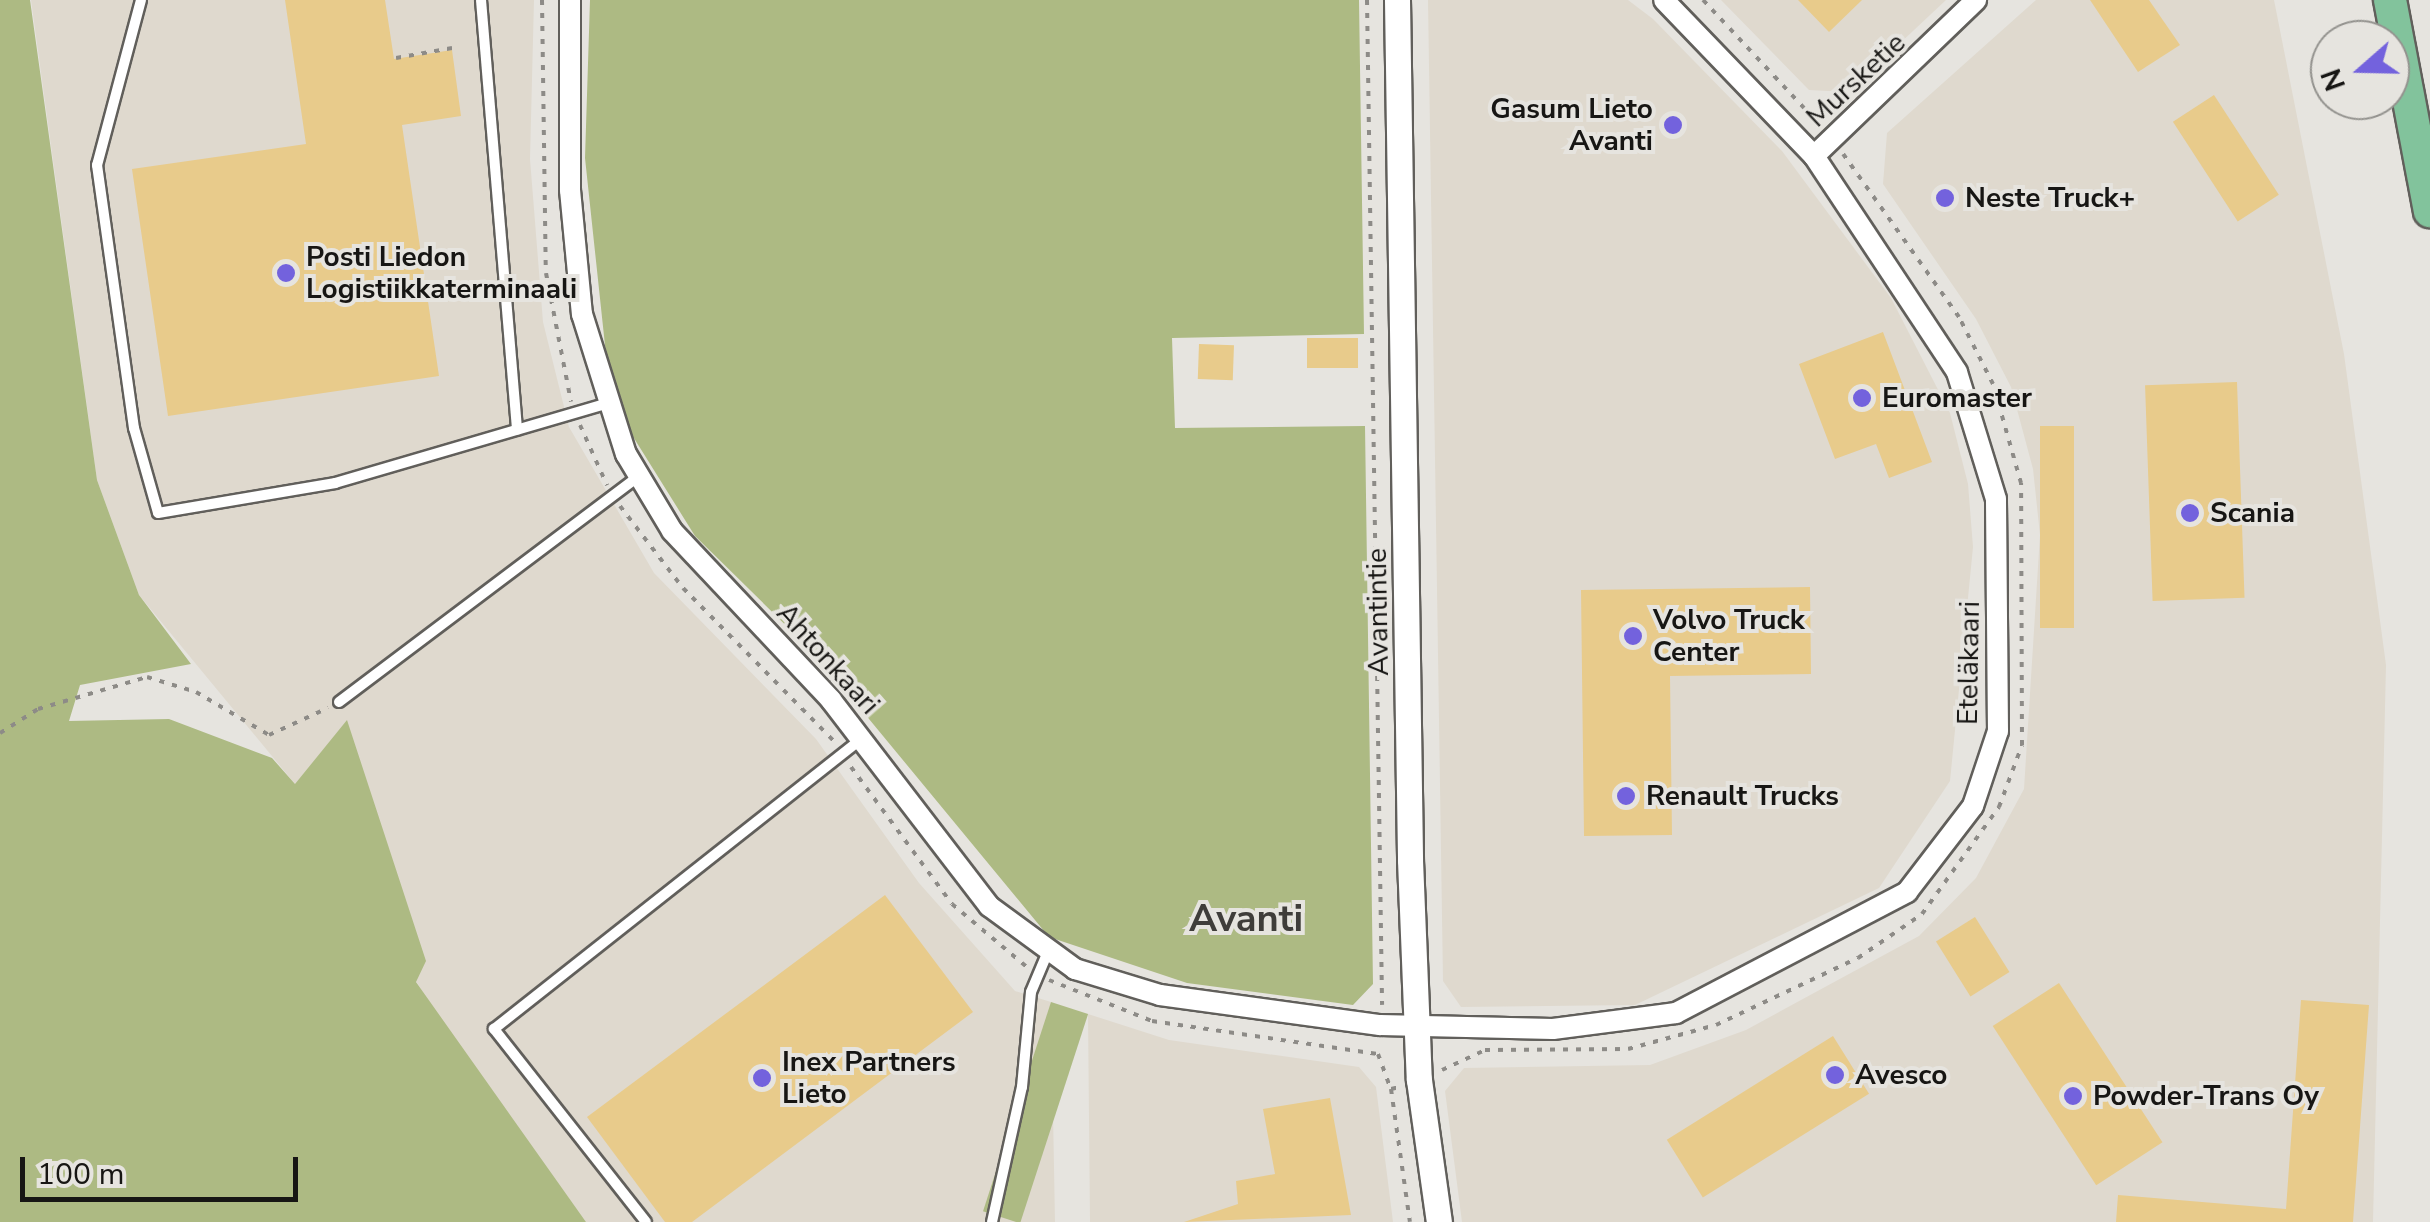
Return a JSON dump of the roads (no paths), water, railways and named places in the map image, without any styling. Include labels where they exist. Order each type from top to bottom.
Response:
[{"type":"highway","points":[[2390,0],[2430,211]]},
{"type":"street","name":"Ahtonkaari","points":[[570,0],[570,190],[582,314],[605,404],[638,477],[672,531],[862,738],[960,873],[1048,954],[1219,1006],[1420,1026]]},
{"type":"street","name":"Avantintie","points":[[1398,0],[1420,1026],[1439,1222]]},
{"type":"street","name":"Eteläkaari","points":[[1420,1026],[1598,1028],[1676,1013],[1907,892],[1974,806],[1998,732],[2001,685],[1988,462],[1930,323],[1814,156],[1664,0]]},
{"type":"street","name":"Mursketie","points":[[1814,156],[1834,141],[1976,0]]},
{"type":"lane","points":[[141,0],[97,165],[134,428],[158,513],[335,483],[605,404]]},
{"type":"lane","points":[[481,0],[517,429]]},
{"type":"lane","points":[[339,702],[638,477]]},
{"type":"lane","points":[[646,1222],[494,1029],[862,738]]},
{"type":"lane","points":[[992,1222],[1039,974],[1048,954]]},
{"type":"place","name":"Gasum Lieto Avanti","points":[[1673,125]]},
{"type":"place","name":"Neste Truck+","points":[[1945,198]]},
{"type":"place","name":"Posti Liedon Logistiikkaterminaali","points":[[286,273]]},
{"type":"place","name":"Euromaster","points":[[1862,398]]},
{"type":"place","name":"Scania","points":[[2190,513]]},
{"type":"place","name":"Volvo Truck Center","points":[[1633,636]]},
{"type":"place","name":"Renault Trucks","points":[[1626,796]]},
{"type":"place","name":"Avesco","points":[[1835,1075]]},
{"type":"place","name":"Inex Partners Lieto","points":[[762,1078]]},
{"type":"place","name":"Powder-Trans Oy","points":[[2073,1096]]},
{"type":"district","name":"Avanti","points":[[1246,919]]}]
